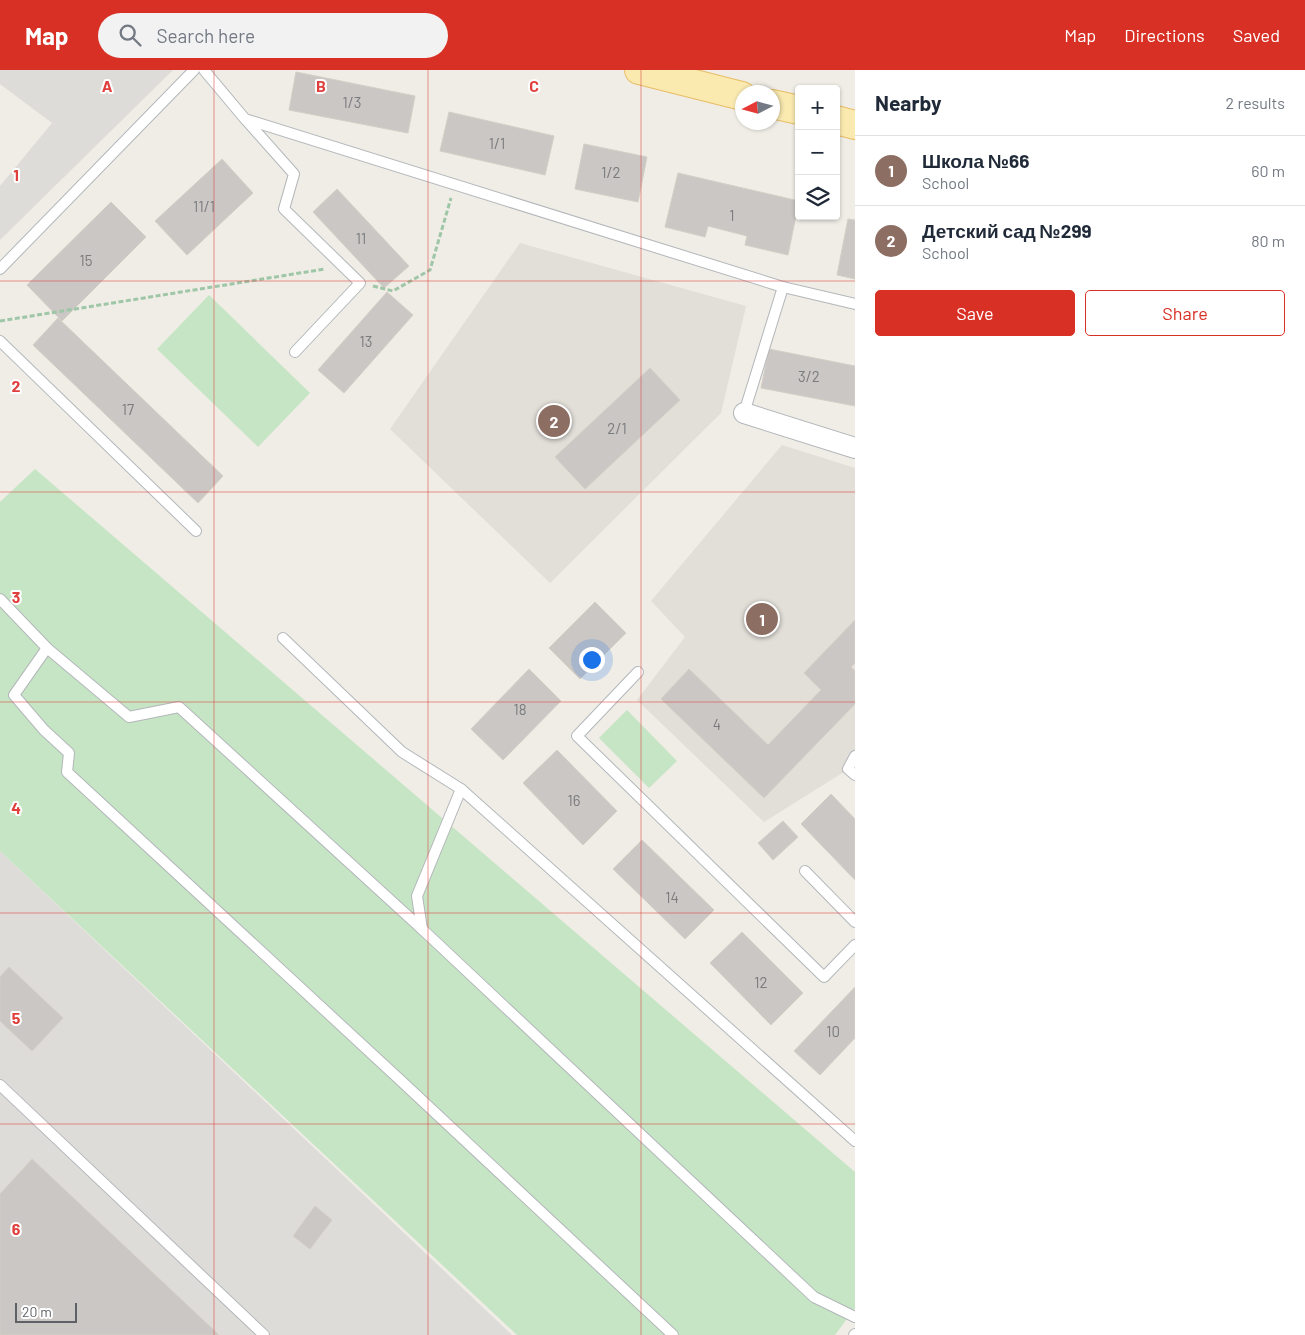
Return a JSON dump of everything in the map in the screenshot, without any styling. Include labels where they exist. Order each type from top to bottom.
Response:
[{"type":"main road","points":[[639,70],[735,94]]},
{"type":"main road","points":[[780,106],[795,109]]},
{"type":"main road","points":[[840,121],[855,124]]},
{"type":"street","points":[[744,413],[855,448]]},
{"type":"lane","points":[[0,269],[194,70]]},
{"type":"lane","points":[[204,70],[294,174],[284,209],[360,283],[295,352]]},
{"type":"lane","points":[[245,119],[783,287],[855,304]]},
{"type":"lane","points":[[744,413],[783,287]]},
{"type":"lane","points":[[0,341],[196,531]]},
{"type":"lane","points":[[0,599],[47,648],[130,717],[179,707],[422,928],[814,1297],[855,1317]]},
{"type":"lane","points":[[283,638],[402,752],[461,789],[855,1141]]},
{"type":"lane","points":[[47,648],[14,695],[44,730],[70,753],[67,772],[673,1335]]},
{"type":"lane","points":[[638,672],[577,736],[824,977],[855,945]]},
{"type":"lane","points":[[855,756],[848,769],[855,775]]},
{"type":"lane","points":[[422,928],[417,896],[461,789]]},
{"type":"lane","points":[[805,871],[855,922]]},
{"type":"lane","points":[[0,1085],[264,1335]]},
{"type":"path","points":[[360,283],[393,291],[430,270],[455,184]]},
{"type":"path","points":[[0,321],[344,266]]},
{"type":"shaded area","points":[[0,70],[173,70],[0,240],[0,186],[52,123],[0,84]]},
{"type":"shaded area","points":[[520,243],[746,306],[721,413],[550,583],[390,429]]},
{"type":"shaded area","points":[[782,445],[855,468],[855,765],[764,822],[637,700],[685,637],[651,601]]},
{"type":"shaded area","points":[[0,851],[512,1335],[0,1335]]},
{"type":"green space","points":[[209,295],[310,393],[258,447],[157,349]]},
{"type":"green space","points":[[35,469],[855,1172],[855,1308],[835,1335],[517,1335],[0,851],[0,502]]},
{"type":"green space","points":[[627,710],[677,761],[649,788],[599,738]]},
{"type":"building","points":[[296,72],[415,96],[408,133],[289,110]]},
{"type":"building","points":[[449,112],[554,136],[545,175],[440,151]]},
{"type":"building","points":[[584,144],[647,157],[638,202],[575,189]]},
{"type":"building","points":[[222,159],[253,193],[187,255],[155,221]]},
{"type":"building","points":[[678,173],[795,200],[795,220],[788,255],[745,245],[747,236],[708,226],[705,237],[665,227]]},
{"type":"building","points":[[337,189],[409,266],[384,288],[313,212]]},
{"type":"building","points":[[111,202],[146,237],[62,321],[27,285]]},
{"type":"building","points":[[848,219],[855,220],[855,279],[837,275]]},
{"type":"building","points":[[387,292],[413,315],[344,393],[318,370]]},
{"type":"building","points":[[58,318],[223,476],[198,503],[33,345]]},
{"type":"building","points":[[769,349],[855,366],[855,406],[761,388]]},
{"type":"building","points":[[650,368],[680,400],[585,489],[555,457]]},
{"type":"building","points":[[595,602],[626,633],[580,679],[549,648]]},
{"type":"building","points":[[855,620],[855,663],[851,667],[855,671],[855,704],[764,798],[661,699],[689,669],[768,745],[821,690],[804,673]]},
{"type":"building","points":[[529,669],[561,701],[503,760],[471,729]]},
{"type":"building","points":[[557,750],[617,811],[583,845],[523,783]]},
{"type":"building","points":[[831,794],[855,819],[855,880],[801,824]]},
{"type":"building","points":[[783,821],[798,837],[773,860],[758,843]]},
{"type":"building","points":[[642,840],[714,910],[685,939],[613,869]]},
{"type":"building","points":[[742,932],[803,993],[771,1025],[710,963]]},
{"type":"building","points":[[9,967],[63,1018],[32,1051],[0,1021],[0,977]]},
{"type":"building","points":[[855,987],[855,1038],[820,1075],[794,1051]]},
{"type":"building","points":[[32,1159],[219,1335],[0,1335],[0,1194]]},
{"type":"building","points":[[315,1206],[332,1220],[310,1249],[293,1236]]},
{"type":"place","name":"Детский сад №299","points":[[554,421]]},
{"type":"place","name":"Школа №66","points":[[762,619]]}]
